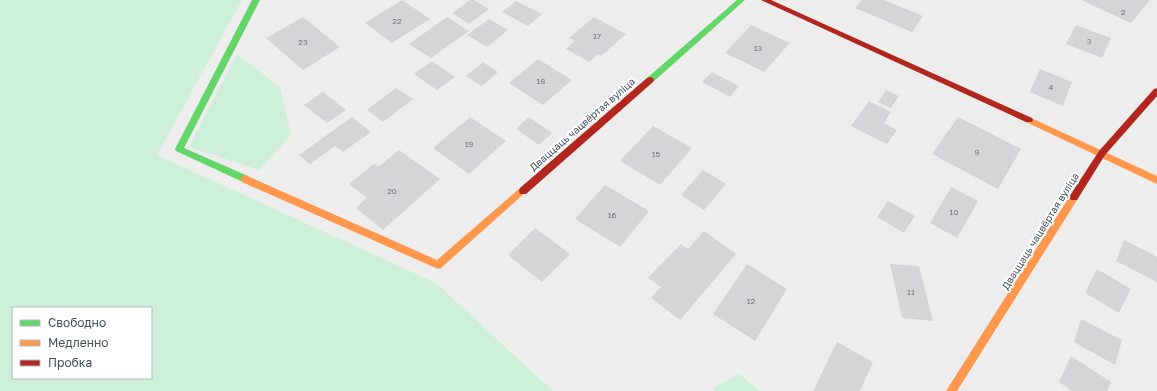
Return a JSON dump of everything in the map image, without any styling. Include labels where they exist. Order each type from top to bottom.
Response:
[{"type":"street","name":"Дваццаць чацвёртая вуліца","points":[[256,0],[179,149],[438,265],[741,0]]},
{"type":"street","points":[[765,0],[1102,153],[1157,180]]},
{"type":"street","name":"Дваццаць чацвёртая вуліца","points":[[951,391],[1102,153],[1157,91]]},
{"type":"green space","points":[[0,0],[242,0],[157,155],[436,283],[553,391],[0,391]]},
{"type":"green space","points":[[237,54],[280,87],[291,135],[259,170],[189,147]]},
{"type":"green space","points":[[739,374],[760,391],[715,391],[715,387]]},
{"type":"building","points":[[402,0],[430,19],[392,43],[365,23]]},
{"type":"building","points":[[470,0],[474,0],[489,9],[469,24],[452,13]]},
{"type":"building","points":[[862,0],[884,0],[923,16],[912,32],[855,8]]},
{"type":"building","points":[[1081,0],[1150,0],[1131,23]]},
{"type":"building","points":[[516,1],[542,14],[528,26],[502,12]]},
{"type":"building","points":[[303,17],[340,47],[303,70],[266,38]]},
{"type":"building","points":[[447,17],[469,31],[431,58],[409,44]]},
{"type":"building","points":[[594,17],[626,34],[601,56],[598,54],[589,62],[566,49],[575,41],[569,38]]},
{"type":"building","points":[[489,19],[508,30],[487,47],[467,35]]},
{"type":"building","points":[[751,25],[790,43],[764,72],[725,53]]},
{"type":"building","points":[[1076,25],[1111,38],[1102,58],[1066,44]]},
{"type":"building","points":[[538,59],[572,80],[543,105],[509,83]]},
{"type":"building","points":[[432,61],[455,77],[437,90],[414,74]]},
{"type":"building","points":[[483,62],[498,72],[482,86],[466,76]]},
{"type":"building","points":[[1040,69],[1072,82],[1063,106],[1030,92]]},
{"type":"building","points":[[712,72],[739,86],[730,97],[702,82]]},
{"type":"building","points":[[396,88],[413,99],[383,122],[367,110]]},
{"type":"building","points":[[886,90],[899,96],[891,108],[878,102]]},
{"type":"building","points":[[323,92],[346,110],[327,123],[304,105]]},
{"type":"building","points":[[869,101],[891,112],[884,123],[897,130],[887,144],[851,126]]},
{"type":"building","points":[[352,117],[371,132],[343,152],[335,146],[310,164],[299,155]]},
{"type":"building","points":[[470,117],[506,141],[469,174],[433,148]]},
{"type":"building","points":[[529,117],[552,133],[539,145],[516,129]]},
{"type":"building","points":[[958,117],[1021,149],[998,189],[932,154]]},
{"type":"building","points":[[653,126],[692,148],[660,185],[620,161]]},
{"type":"building","points":[[399,150],[440,179],[383,230],[356,208],[367,198],[349,184],[374,164],[378,167]]},
{"type":"building","points":[[703,170],[726,184],[704,210],[681,195]]},
{"type":"building","points":[[605,185],[649,211],[620,247],[575,219]]},
{"type":"building","points":[[951,187],[978,201],[957,238],[930,223]]},
{"type":"building","points":[[888,201],[915,216],[904,233],[877,217]]},
{"type":"building","points":[[535,228],[570,254],[542,282],[508,255]]},
{"type":"building","points":[[704,231],[736,254],[680,320],[651,298],[661,287],[648,278],[681,244],[688,249]]},
{"type":"building","points":[[1124,240],[1157,257],[1157,282],[1116,261]]},
{"type":"building","points":[[747,264],[787,289],[755,341],[713,314]]},
{"type":"building","points":[[890,264],[919,266],[933,321],[902,318]]},
{"type":"building","points":[[1097,269],[1131,289],[1119,313],[1085,293]]},
{"type":"building","points":[[1081,319],[1122,340],[1115,365],[1074,342]]},
{"type":"building","points":[[837,342],[873,362],[860,391],[813,391]]},
{"type":"building","points":[[1071,356],[1111,382],[1107,391],[1072,391],[1059,382]]},
{"type":"traffic: fast","points":[[245,179],[179,149],[256,0]]},
{"type":"traffic: fast","points":[[650,80],[741,0]]},
{"type":"traffic: slow","points":[[1029,120],[1157,180]]},
{"type":"traffic: slow","points":[[245,179],[438,265],[523,191]]},
{"type":"traffic: slow","points":[[951,391],[1074,197]]},
{"type":"traffic: jam","points":[[765,0],[1029,120]]},
{"type":"traffic: jam","points":[[523,191],[650,80]]},
{"type":"traffic: jam","points":[[1074,197],[1102,153],[1157,91]]}]
